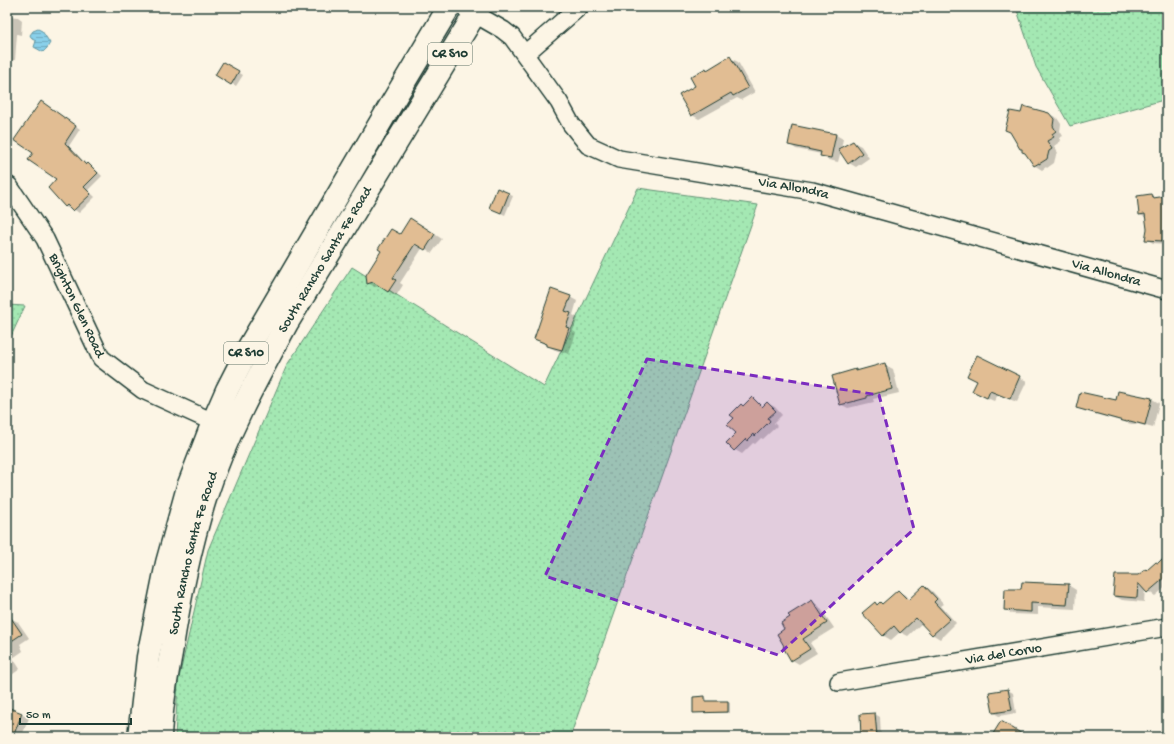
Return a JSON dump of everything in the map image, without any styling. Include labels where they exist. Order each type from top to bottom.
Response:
[{"type":"main road","name":"South Rancho Santa Fe Road","points":[[139,737],[148,657],[167,563],[188,487],[213,422],[227,390],[250,345],[449,7]]},
{"type":"main road","name":"South Rancho Santa Fe Road","points":[[160,737],[176,619],[187,562],[206,498],[231,432],[257,377],[287,323],[472,9]]},
{"type":"street","points":[[525,54],[579,7]]},
{"type":"street","name":"Via Allondra","points":[[472,9],[512,37],[559,102],[571,124],[588,145],[619,159],[812,191],[1167,290]]},
{"type":"street","name":"Brighton Glen Road","points":[[7,185],[45,239],[101,358],[143,390],[213,422]]},
{"type":"street","name":"Via del Corvo","points":[[840,682],[1167,626]]},
{"type":"highlighted area","points":[[647,359],[879,395],[914,529],[778,655],[545,576]]},
{"type":"green space","points":[[1016,7],[1167,7],[1167,99],[1070,126],[1036,67]]},
{"type":"green space","points":[[638,188],[758,205],[570,737],[175,737],[178,682],[208,550],[287,365],[352,267],[544,387]]},
{"type":"green space","points":[[7,305],[25,306],[7,345]]},
{"type":"water","points":[[38,29],[42,31],[50,43],[43,52],[34,47],[36,41],[32,39],[30,35],[33,31]]},
{"type":"building","points":[[730,56],[748,88],[733,96],[731,93],[691,116],[679,95],[695,86],[690,77],[706,68],[707,70]]},
{"type":"building","points":[[223,62],[239,71],[231,85],[215,75]]},
{"type":"building","points":[[41,101],[76,126],[65,143],[86,165],[88,163],[98,173],[84,187],[91,194],[73,211],[67,205],[65,207],[48,188],[56,179],[28,160],[33,153],[14,140]]},
{"type":"building","points":[[1023,106],[1049,113],[1054,119],[1053,126],[1056,131],[1052,134],[1054,137],[1047,141],[1052,149],[1049,151],[1047,159],[1034,166],[1025,153],[1022,152],[1022,149],[1020,149],[1010,132],[1005,130],[1010,111],[1021,113]]},
{"type":"building","points":[[792,125],[836,134],[831,158],[820,156],[821,152],[788,145]]},
{"type":"building","points":[[853,141],[862,153],[848,164],[838,149]]},
{"type":"building","points":[[497,188],[509,193],[501,213],[489,208]]},
{"type":"building","points":[[1151,194],[1153,198],[1167,196],[1167,231],[1164,231],[1163,241],[1145,240],[1147,229],[1145,214],[1139,215],[1137,196]]},
{"type":"building","points":[[410,218],[435,234],[425,250],[415,244],[393,278],[396,280],[388,292],[373,282],[367,284],[366,275],[381,251],[378,249],[391,229],[400,234]]},
{"type":"building","points":[[551,289],[571,296],[565,311],[571,313],[566,327],[569,328],[562,350],[547,346],[547,344],[534,339]]},
{"type":"building","points":[[977,355],[1020,376],[1010,399],[990,391],[987,398],[972,391],[977,381],[967,376]]},
{"type":"building","points":[[885,363],[892,389],[867,396],[867,398],[840,405],[832,376]]},
{"type":"building","points":[[1118,391],[1152,398],[1145,425],[1130,421],[1127,422],[1076,408],[1080,392],[1116,400]]},
{"type":"building","points":[[752,397],[762,407],[767,402],[776,411],[768,418],[770,421],[755,436],[754,434],[747,441],[746,439],[734,451],[726,443],[736,433],[727,425],[734,418],[730,415],[741,404],[743,406]]},
{"type":"building","points":[[1162,559],[1167,565],[1167,576],[1147,593],[1138,583],[1137,598],[1113,596],[1115,575],[1138,575]]},
{"type":"building","points":[[1022,582],[1069,584],[1067,605],[1031,603],[1031,612],[1004,610],[1005,589],[1021,589]]},
{"type":"building","points":[[924,585],[937,599],[934,602],[950,619],[932,635],[916,618],[900,633],[894,626],[883,636],[862,613],[875,602],[877,605],[880,602],[882,604],[898,590],[908,600]]},
{"type":"building","points":[[812,600],[827,623],[803,639],[810,649],[791,661],[777,634],[784,629],[781,623],[790,617],[788,615]]},
{"type":"building","points":[[7,612],[22,634],[7,644]]},
{"type":"building","points":[[1008,689],[1012,710],[993,713],[989,692]]},
{"type":"building","points":[[705,696],[705,701],[728,701],[728,712],[693,713],[693,697]]},
{"type":"building","points":[[7,707],[22,713],[13,737],[7,737]]},
{"type":"building","points":[[875,713],[877,736],[861,737],[860,714]]},
{"type":"building","points":[[1001,721],[1027,737],[991,737]]}]
